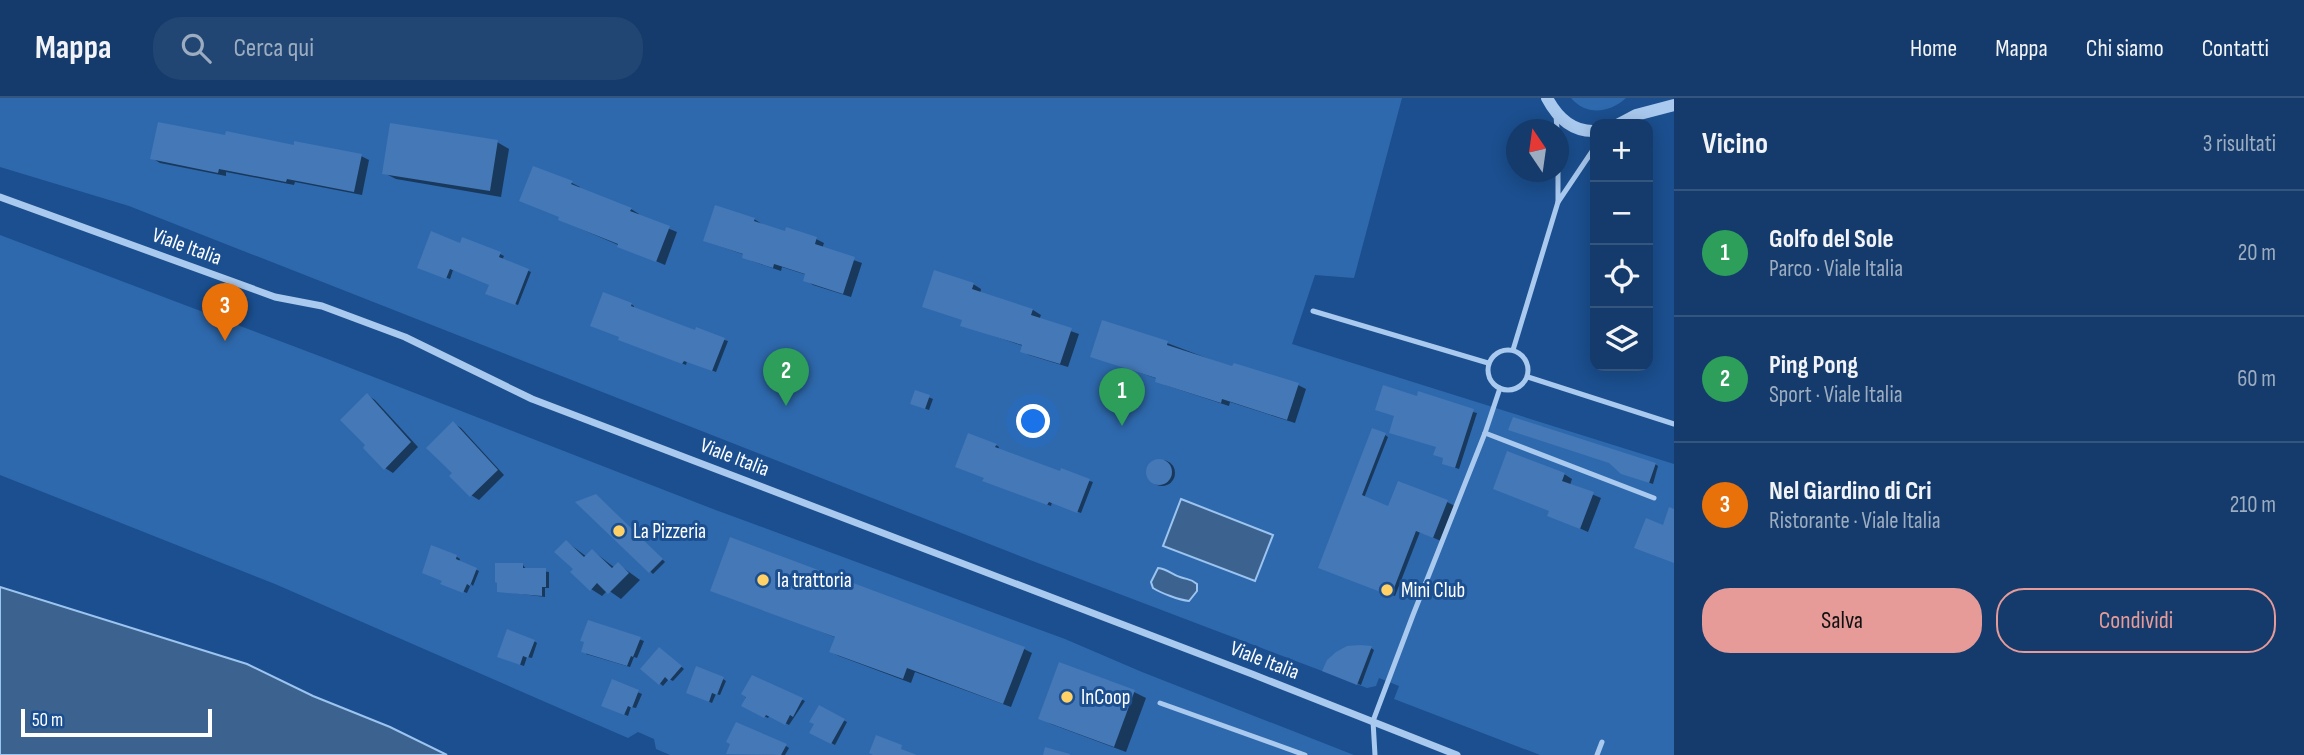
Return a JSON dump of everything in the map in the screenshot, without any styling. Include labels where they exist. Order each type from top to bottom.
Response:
[{"type":"street","points":[[1547,98],[1556,115],[1571,126],[1590,131]]},
{"type":"street","points":[[1636,115],[1648,98]]},
{"type":"street","points":[[1628,119],[1674,105]]},
{"type":"street","name":"Viale Italia","points":[[0,197],[275,297],[322,306],[405,337],[532,399],[1457,755]]},
{"type":"lane","points":[[1556,115],[1556,119]]},
{"type":"lane","points":[[1558,202],[1590,154]]},
{"type":"lane","points":[[1513,350],[1558,202],[1558,182]]},
{"type":"lane","points":[[1313,311],[1488,363]]},
{"type":"lane","points":[[1513,350],[1524,357],[1529,370],[1528,377],[1519,387],[1506,390],[1500,388],[1488,375],[1488,363],[1495,354],[1513,350]]},
{"type":"lane","points":[[1528,377],[1674,424]]},
{"type":"lane","points":[[1375,755],[1373,721],[1500,388]]},
{"type":"lane","points":[[1485,433],[1654,498]]},
{"type":"lane","points":[[1160,703],[1305,755]]},
{"type":"lane","points":[[1597,755],[1602,743]]},
{"type":"shaded area","points":[[0,98],[1402,98],[1354,278],[1315,275],[1292,344],[1674,464],[1674,755],[1540,755],[1394,699],[1399,686],[1379,678],[1376,686],[1367,688],[1030,560],[129,206],[0,167]]},
{"type":"shaded area","points":[[1571,98],[1626,98],[1613,107],[1591,110]]},
{"type":"shaded area","points":[[0,235],[713,509],[1065,639],[1354,755],[670,755],[656,749],[654,739],[638,732],[628,738],[275,584],[0,475]]},
{"type":"shaded area","points":[[1181,499],[1273,535],[1255,581],[1163,546]]},
{"type":"shaded area","points":[[1158,568],[1197,584],[1197,591],[1189,601],[1153,588],[1151,582]]},
{"type":"shaded area","points":[[0,587],[247,664],[447,755],[0,755]]},
{"type":"building","points":[[158,122],[225,135],[226,131],[294,145],[294,141],[362,154],[354,192],[219,169],[218,173],[150,159]]},
{"type":"building","points":[[390,123],[498,140],[490,191],[382,174]]},
{"type":"building","points":[[533,166],[632,208],[630,211],[670,226],[656,262],[617,247],[618,244],[519,201]]},
{"type":"building","points":[[715,205],[785,231],[786,227],[817,237],[815,244],[855,257],[843,294],[803,281],[805,274],[742,258],[743,254],[703,241]]},
{"type":"building","points":[[431,231],[460,243],[462,237],[501,252],[499,257],[529,269],[515,305],[485,294],[489,285],[450,269],[446,279],[417,268]]},
{"type":"building","points":[[934,270],[974,283],[972,289],[1033,309],[1031,315],[1072,328],[1060,364],[1020,352],[1022,345],[960,326],[962,320],[922,307]]},
{"type":"building","points":[[603,292],[632,303],[631,306],[725,338],[712,371],[684,361],[682,364],[618,340],[619,337],[590,326]]},
{"type":"building","points":[[1102,320],[1168,341],[1167,345],[1232,366],[1234,363],[1299,383],[1287,420],[1222,399],[1221,403],[1155,382],[1156,378],[1090,357]]},
{"type":"building","points":[[1383,385],[1417,396],[1418,391],[1474,409],[1455,468],[1442,464],[1443,458],[1433,455],[1436,447],[1389,433],[1394,416],[1375,410]]},
{"type":"building","points":[[915,390],[930,395],[925,409],[910,404]]},
{"type":"building","points":[[367,393],[411,442],[384,470],[363,448],[365,445],[340,420]]},
{"type":"building","points":[[1513,417],[1656,463],[1649,483],[1621,474],[1609,463],[1508,430]]},
{"type":"building","points":[[453,421],[498,470],[470,497],[449,476],[452,473],[426,448]]},
{"type":"building","points":[[1372,428],[1386,433],[1362,495],[1388,506],[1398,481],[1448,500],[1433,538],[1416,531],[1391,596],[1318,568]]},
{"type":"building","points":[[968,433],[997,444],[995,447],[1090,479],[1077,513],[982,481],[984,478],[955,467]]},
{"type":"building","points":[[1507,451],[1565,473],[1562,481],[1594,492],[1580,529],[1547,516],[1549,511],[1493,489]]},
{"type":"building","points":[[1159,459],[1168,463],[1172,472],[1168,481],[1159,485],[1150,481],[1146,472],[1150,463]]},
{"type":"building","name":"La Pizzeria","points":[[596,494],[663,559],[649,573],[575,502]]},
{"type":"building","points":[[1669,507],[1674,509],[1674,563],[1634,548],[1646,518],[1663,525]]},
{"type":"building","points":[[730,537],[1025,647],[1003,704],[907,668],[903,679],[829,652],[835,637],[710,591]]},
{"type":"building","points":[[566,540],[584,557],[592,549],[612,568],[618,562],[629,573],[608,594],[597,583],[590,591],[570,572],[573,569],[554,552]]},
{"type":"building","points":[[431,545],[457,555],[456,559],[477,568],[470,586],[467,584],[463,593],[422,573]]},
{"type":"building","points":[[495,563],[523,563],[523,568],[546,568],[546,587],[542,587],[542,596],[497,592]]},
{"type":"building","points":[[588,620],[641,637],[627,666],[581,652],[584,642],[580,641]]},
{"type":"building","points":[[507,629],[535,640],[528,658],[523,656],[520,665],[497,657]]},
{"type":"building","points":[[1347,646],[1372,646],[1357,685],[1322,671],[1327,660],[1336,652]]},
{"type":"building","points":[[659,647],[682,666],[669,681],[665,677],[659,685],[640,669]]},
{"type":"building","points":[[1059,662],[1135,690],[1114,747],[1038,719]]},
{"type":"building","points":[[696,666],[724,677],[717,695],[712,693],[709,702],[686,693]]},
{"type":"building","points":[[752,675],[803,698],[793,717],[790,715],[785,725],[741,706],[746,697],[741,694]]},
{"type":"building","points":[[612,679],[639,690],[632,708],[628,706],[624,715],[601,706]]},
{"type":"building","points":[[819,705],[845,719],[831,744],[809,733],[814,724],[809,722]]},
{"type":"building","points":[[736,722],[787,744],[781,755],[726,754],[730,744],[726,742]]},
{"type":"building","points":[[876,735],[902,745],[901,749],[917,755],[873,755],[869,753]]},
{"type":"building","points":[[1045,747],[1070,754],[1070,755],[1043,755]]},
{"type":"place","name":"Nel Giardino di Cri","points":[[225,341]]},
{"type":"place","name":"Ping Pong","points":[[786,406]]},
{"type":"place","name":"Golfo del Sole","points":[[1122,426]]},
{"type":"place","name":"La Pizzeria","points":[[619,531]]},
{"type":"place","name":"la trattoria","points":[[763,580]]},
{"type":"place","name":"Mini Club","points":[[1387,590]]},
{"type":"place","name":"InCoop","points":[[1067,697]]}]
